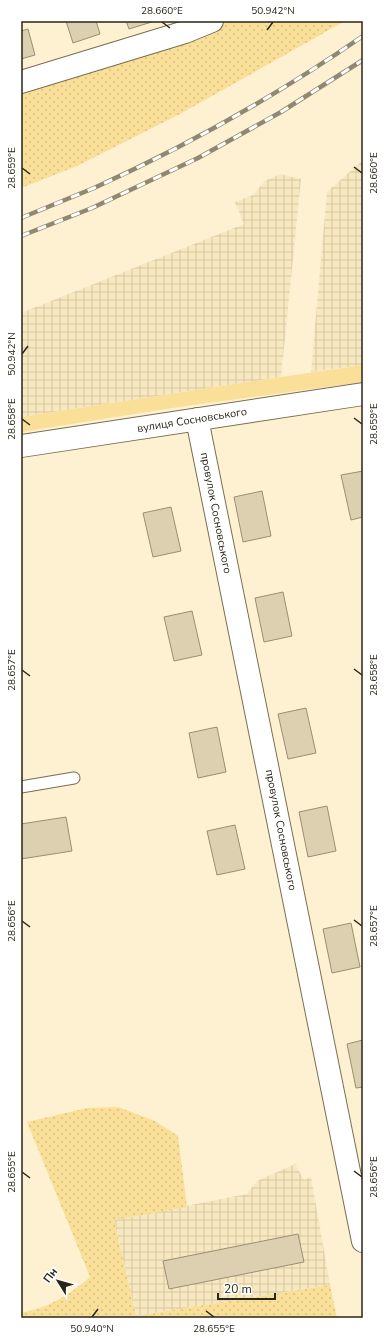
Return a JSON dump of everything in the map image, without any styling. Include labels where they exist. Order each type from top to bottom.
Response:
[{"type":"street","points":[[21,82],[185,32],[212,21]]},
{"type":"street","name":"вулиця Сосновського","points":[[21,446],[363,394]]},
{"type":"street","name":"провулок Сосновського","points":[[197,419],[363,1241]]},
{"type":"lane","points":[[21,786],[74,778]]},
{"type":"shaded area","points":[[229,21],[345,21],[180,114],[77,166],[21,188],[21,92],[198,34]]},
{"type":"shaded area","points":[[363,160],[363,365],[311,372],[327,192]]},
{"type":"shaded area","points":[[280,174],[301,179],[281,377],[21,417],[21,313],[244,224],[235,202],[253,195],[265,181]]},
{"type":"shaded area","points":[[363,365],[363,382],[179,407],[21,432],[21,417]]},
{"type":"shaded area","points":[[118,1107],[155,1121],[178,1136],[187,1207],[114,1220],[136,1316],[330,1285],[337,1318],[21,1318],[21,1313],[41,1308],[58,1300],[74,1290],[90,1277],[27,1122],[87,1108]]},
{"type":"shaded area","points":[[295,1164],[304,1180],[311,1177],[330,1285],[136,1316],[114,1220],[247,1194],[257,1181]]},
{"type":"building","points":[[66,21],[96,21],[100,34],[73,43]]},
{"type":"building","points":[[126,21],[155,21],[129,29]]},
{"type":"building","points":[[28,29],[35,55],[21,59],[21,31]]},
{"type":"building","points":[[363,471],[363,517],[351,520],[341,475]]},
{"type":"building","points":[[262,491],[271,536],[243,542],[234,497]]},
{"type":"building","points":[[171,507],[181,551],[153,557],[143,513]]},
{"type":"building","points":[[283,592],[292,636],[264,642],[255,598]]},
{"type":"building","points":[[192,611],[202,655],[174,661],[164,617]]},
{"type":"building","points":[[306,708],[316,753],[288,759],[278,714]]},
{"type":"building","points":[[217,727],[226,772],[198,778],[189,733]]},
{"type":"building","points":[[327,806],[336,851],[308,857],[299,812]]},
{"type":"building","points":[[66,817],[72,851],[21,859],[21,824]]},
{"type":"building","points":[[235,825],[245,869],[217,875],[207,831]]},
{"type":"building","points":[[351,923],[360,967],[332,973],[323,929]]},
{"type":"building","points":[[363,1040],[363,1087],[356,1088],[347,1044]]},
{"type":"building","points":[[298,1234],[304,1262],[169,1289],[163,1261]]},
{"type":"railway","points":[[21,218],[129,172],[198,137],[265,99],[363,36]]},
{"type":"railway","points":[[21,236],[92,208],[198,158],[281,112],[363,60]]}]
